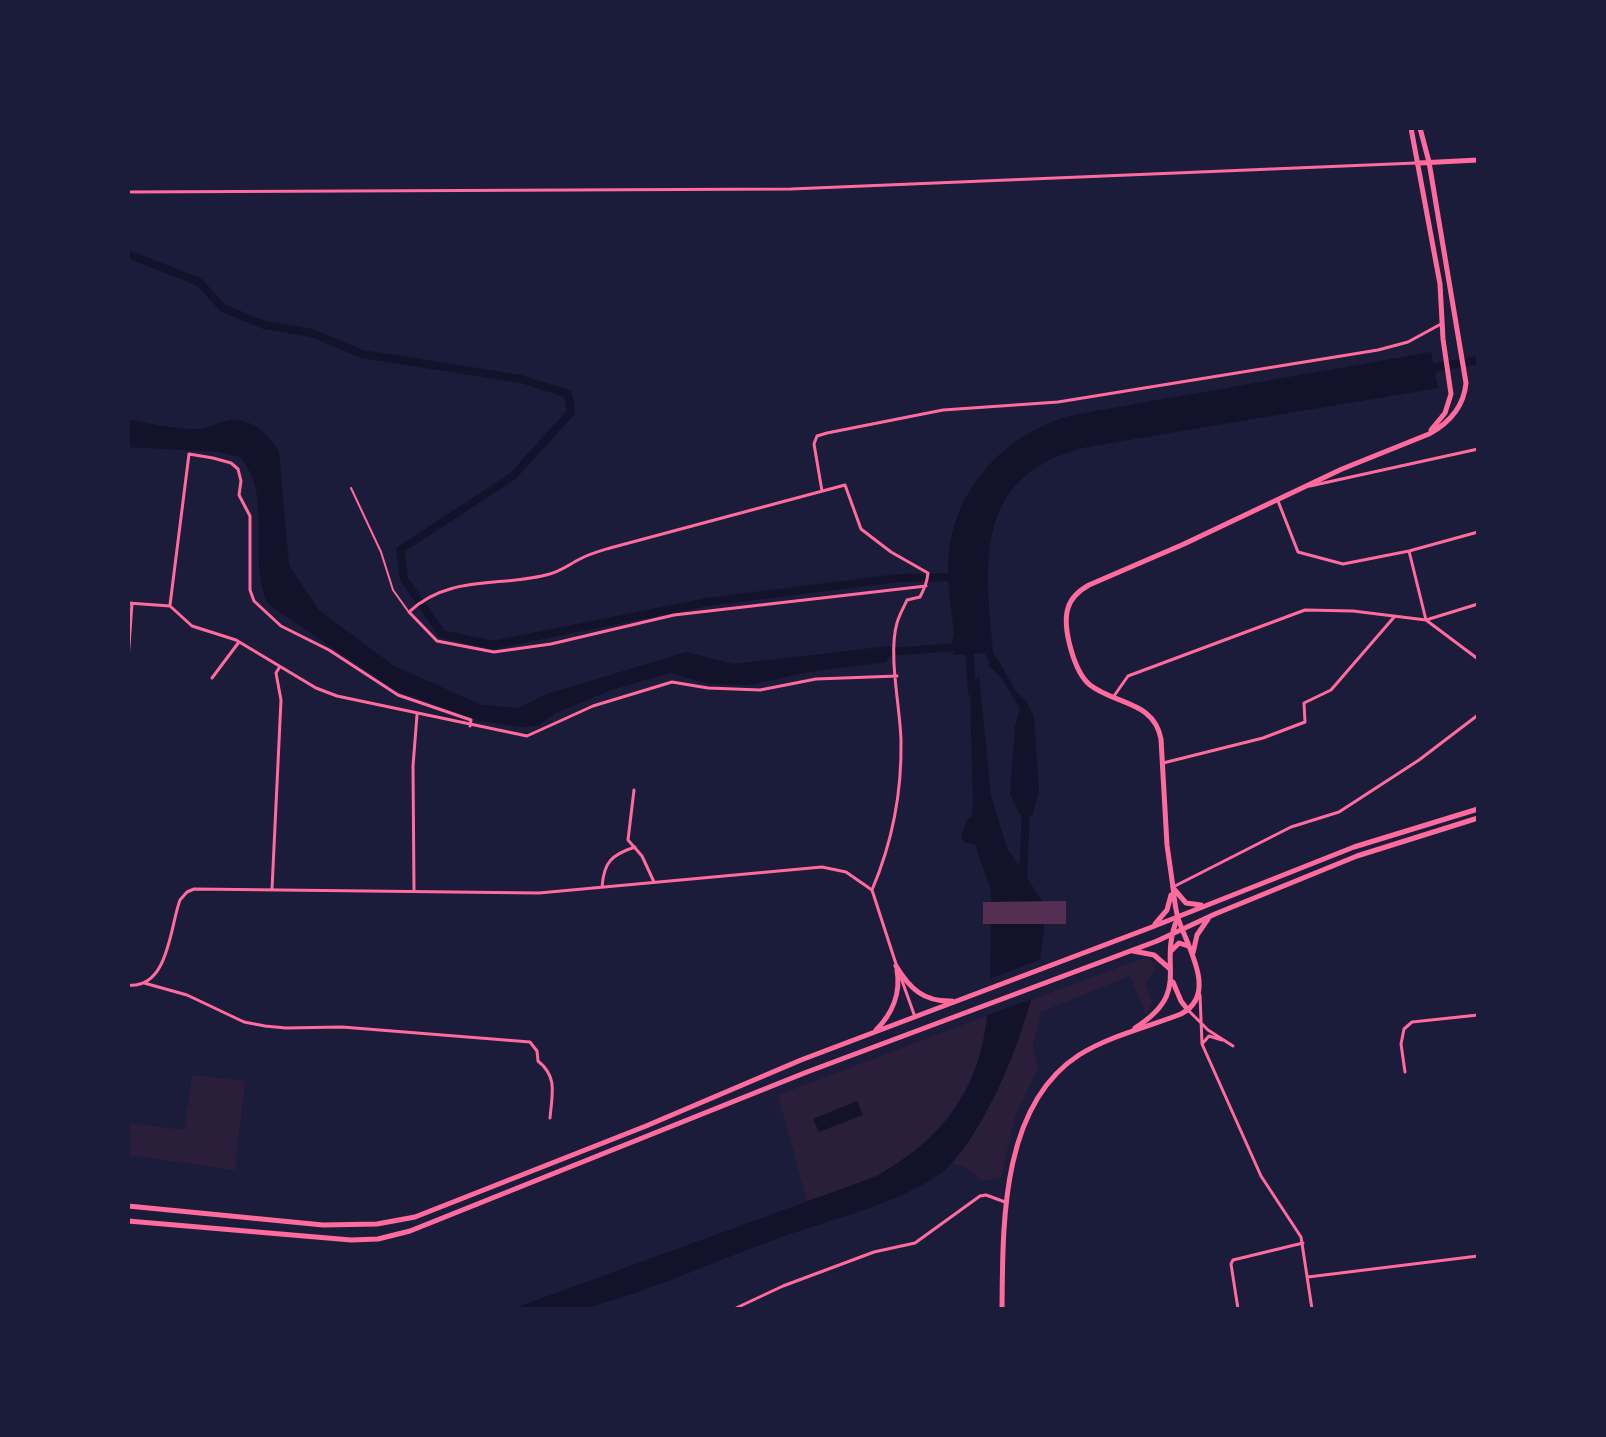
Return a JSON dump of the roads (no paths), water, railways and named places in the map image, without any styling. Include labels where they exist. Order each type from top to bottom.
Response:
[{"type":"main road","points":[[1411,128],[1440,284],[1441,324],[1451,398],[1436,426],[1420,437]]},
{"type":"main road","points":[[1002,1309],[1006,1203],[1023,1128],[1038,1095],[1076,1057],[1188,1010],[1200,991],[1193,954],[1178,917],[1172,887],[1160,734],[1153,718],[1140,708],[1090,685],[1076,664],[1067,614],[1070,603],[1078,593],[1096,582],[1184,544],[1298,488],[1420,437],[1439,428],[1453,415],[1464,395],[1466,383],[1429,162],[1420,128]]},
{"type":"main road","points":[[1419,163],[1478,160]]},
{"type":"main road","points":[[128,1206],[323,1225],[363,1225],[404,1220],[486,1190],[801,1060],[1354,847],[1478,809]]},
{"type":"main road","points":[[128,1221],[351,1240],[402,1234],[807,1072],[1157,941],[1357,856],[1478,818]]},
{"type":"main road","points":[[1172,887],[1186,903],[1210,904]]},
{"type":"main road","points":[[1152,927],[1167,910],[1172,887]]},
{"type":"main road","points":[[1193,954],[1199,930],[1215,914]]},
{"type":"main road","points":[[1178,917],[1170,935],[1169,959],[1172,981],[1188,1010]]},
{"type":"main road","points":[[1152,927],[1157,941]]},
{"type":"main road","points":[[1169,959],[1172,948],[1179,943],[1186,944],[1193,954]]},
{"type":"main road","points":[[1128,952],[1154,955],[1171,970]]},
{"type":"main road","points":[[896,966],[910,987],[925,997],[946,1002],[961,1000]]},
{"type":"main road","points":[[873,1033],[884,1022],[895,1001],[898,983],[896,966]]},
{"type":"main road","points":[[1124,1035],[1159,1009],[1172,981]]},
{"type":"main road","points":[[916,1017],[921,1030]]},
{"type":"street","points":[[128,192],[791,189],[1419,163]]},
{"type":"street","points":[[822,491],[814,444],[817,436],[827,433],[943,410],[1058,402],[1378,350],[1408,342],[1441,324]]},
{"type":"street","points":[[1298,488],[1478,449]]},
{"type":"street","points":[[170,606],[189,454],[222,460],[238,469],[241,481],[239,495],[250,516],[250,590],[254,601],[281,626],[329,650],[398,695],[471,720],[470,726]]},
{"type":"street","points":[[872,890],[885,858],[901,774],[894,657],[896,624],[907,600],[920,597],[927,584],[928,573],[891,552],[861,529],[845,485],[610,548],[582,557],[564,570],[547,575],[468,584],[425,597],[409,611],[437,641],[494,652],[551,644],[674,615],[927,584]]},
{"type":"street","points":[[1277,499],[1298,552],[1343,564],[1409,551],[1478,532]]},
{"type":"street","points":[[1409,551],[1426,620],[1478,659]]},
{"type":"street","points":[[128,660],[130,603],[170,606],[192,626],[239,642],[279,668],[337,696],[527,736],[593,706],[672,682],[708,688],[760,690],[816,679],[897,676]]},
{"type":"street","points":[[1114,696],[1128,676],[1305,610],[1353,611],[1426,620],[1478,604]]},
{"type":"street","points":[[1163,763],[1263,738],[1305,722],[1304,703],[1331,690],[1395,616]]},
{"type":"street","points":[[212,678],[239,642]]},
{"type":"street","points":[[272,889],[281,700],[276,673],[279,668]]},
{"type":"street","points":[[414,891],[413,766],[417,713]]},
{"type":"street","points":[[1172,887],[1291,827],[1339,812],[1419,760],[1478,715]]},
{"type":"street","points":[[634,790],[628,840],[642,856],[654,882]]},
{"type":"street","points":[[602,887],[607,863],[612,856],[635,847]]},
{"type":"street","points":[[144,983],[161,964],[178,903],[187,892],[198,889],[539,893],[822,867],[846,872],[872,890],[916,1017]]},
{"type":"street","points":[[128,985],[144,983],[187,995],[244,1022],[265,1026],[342,1027],[530,1042],[537,1051],[538,1061],[549,1070],[552,1078],[550,1118]]},
{"type":"street","points":[[1200,991],[1202,1044],[1261,1176],[1303,1243],[1312,1309]]},
{"type":"street","points":[[1188,1010],[1199,1022],[1233,1046],[1209,1036],[1202,1044]]},
{"type":"street","points":[[1405,1072],[1401,1044],[1404,1029],[1412,1022],[1478,1015]]},
{"type":"street","points":[[734,1309],[783,1286],[874,1252],[915,1243],[980,1196],[986,1195],[1006,1203]]},
{"type":"street","points":[[1238,1309],[1233,1260],[1303,1243]]},
{"type":"street","points":[[1308,1277],[1478,1256]]},
{"type":"lane","points":[[351,488],[381,552],[393,590],[409,611]]},
{"type":"waterway","points":[[128,254],[199,282],[223,308],[264,325],[312,333],[362,354],[521,379],[568,394],[571,412],[513,476],[400,550],[404,579],[442,634],[492,645],[707,602],[898,578],[958,577]]},
{"type":"waterway","points":[[1427,369],[1478,360]]},
{"type":"waterway","points":[[887,652],[956,647],[957,637]]},
{"type":"waterway","points":[[984,645],[1000,671]]},
{"type":"waterway","points":[[969,646],[972,692]]},
{"type":"waterway","points":[[1023,880],[1026,806]]}]
